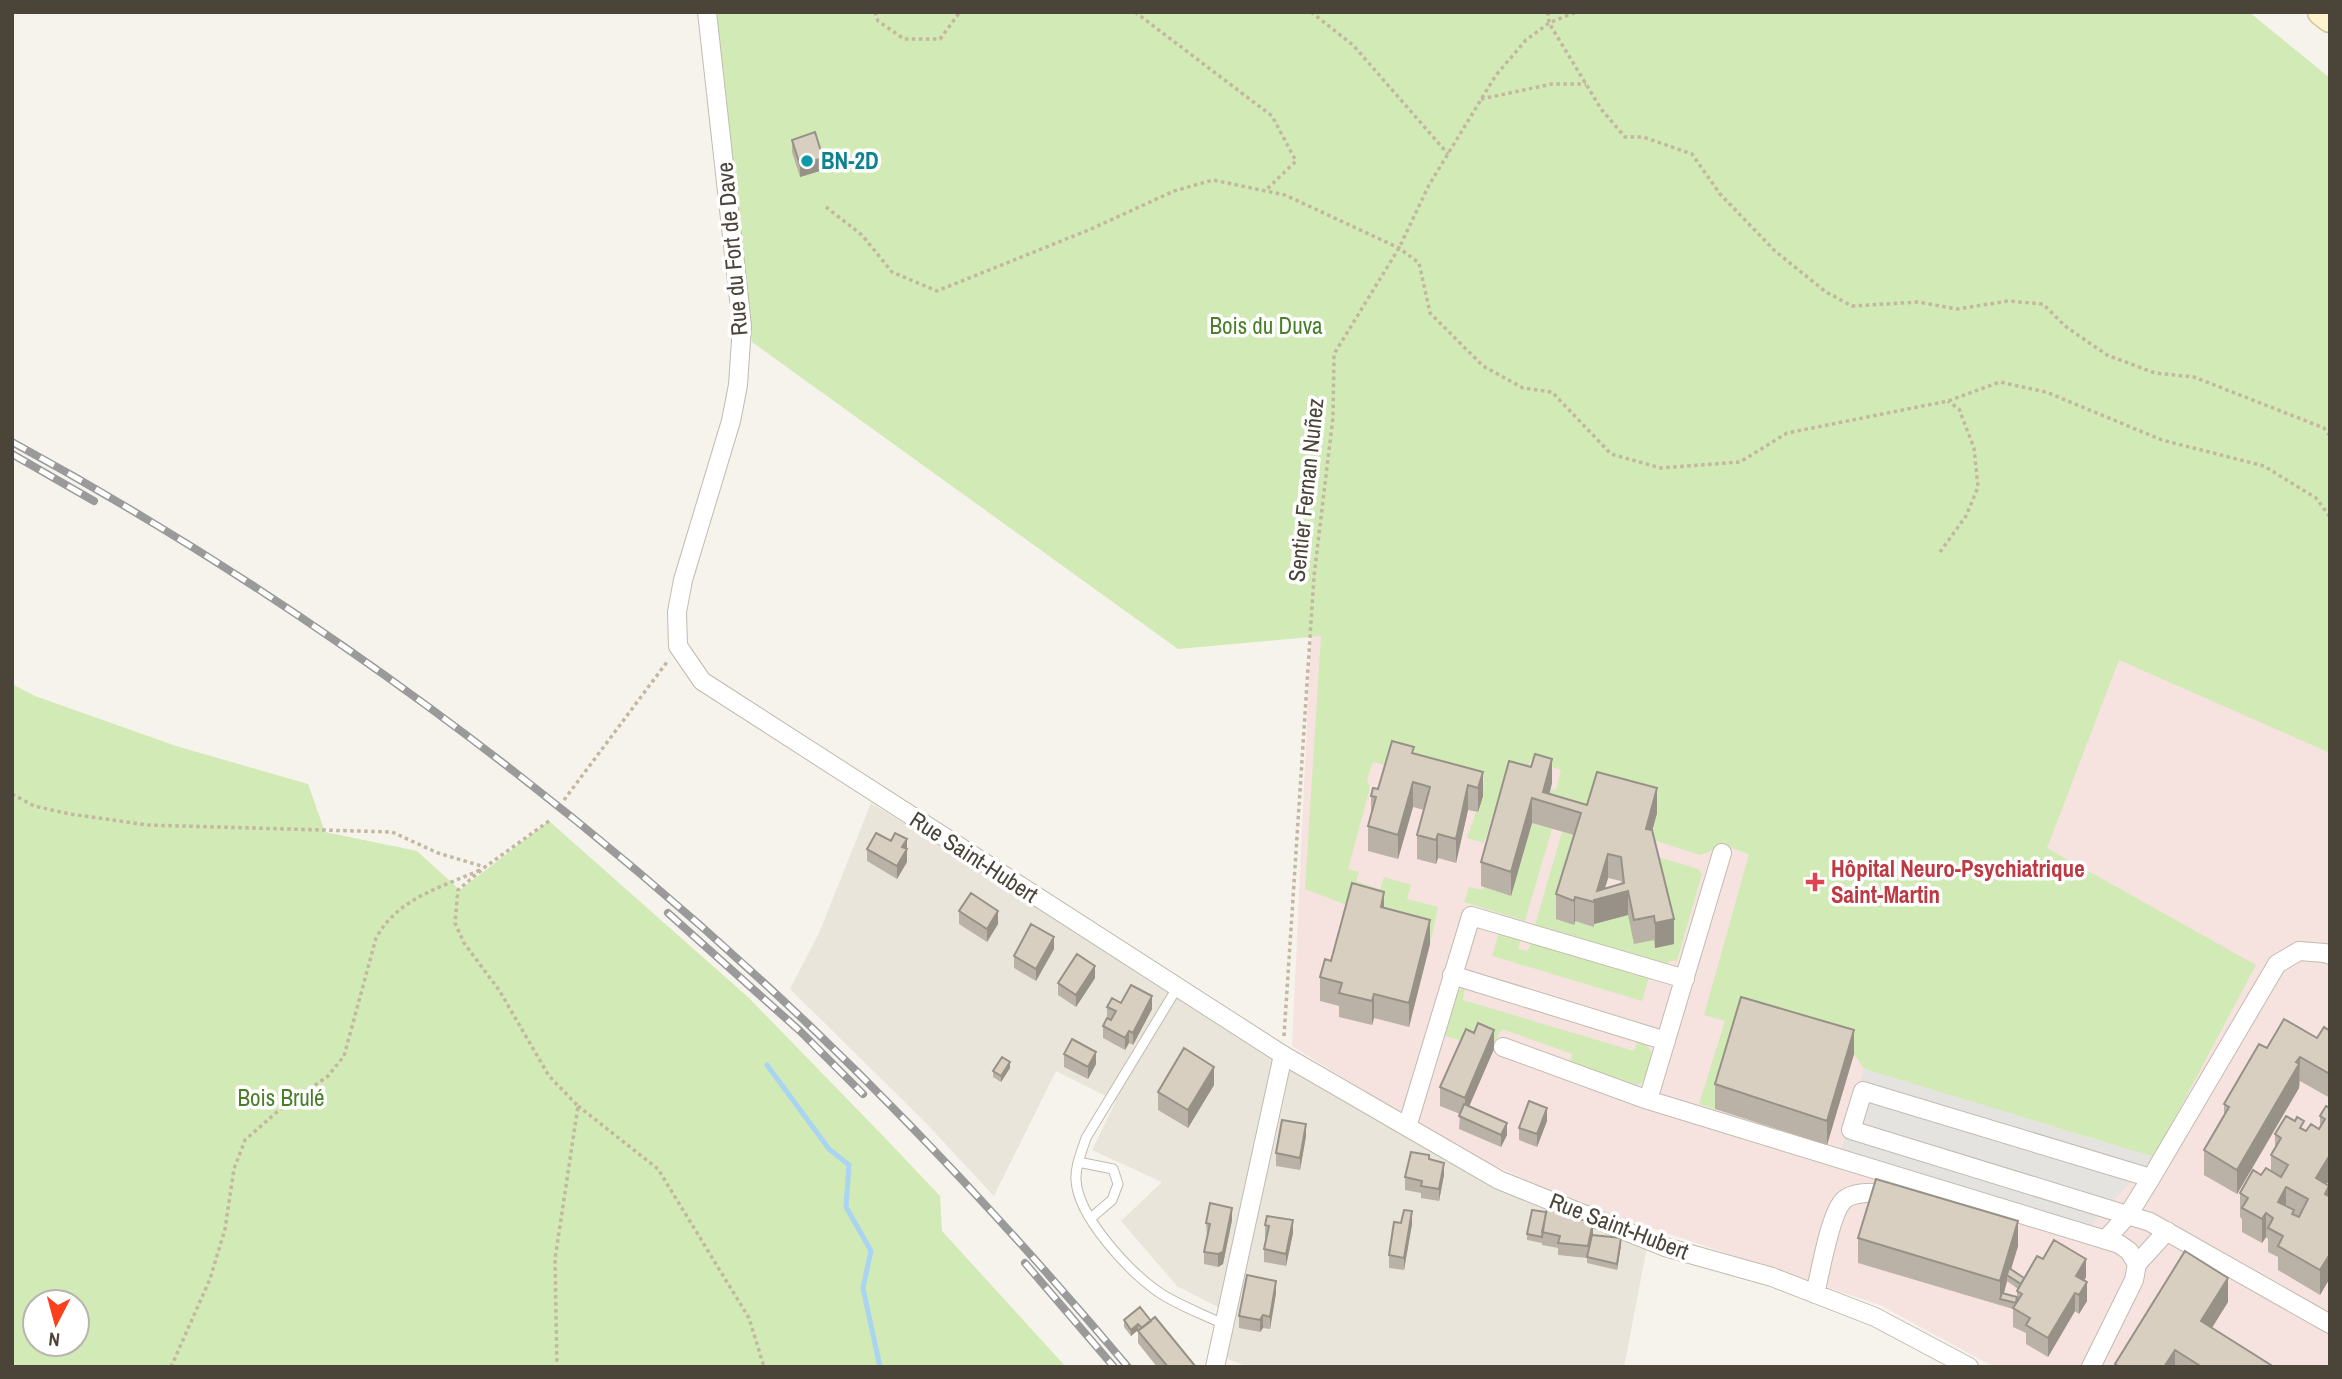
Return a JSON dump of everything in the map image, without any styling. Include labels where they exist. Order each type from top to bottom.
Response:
[{"type":"main road","points":[[2321,12],[2330,19]]},
{"type":"street","name":"Rue du Fort de Dave","points":[[678,646],[677,612],[683,580],[731,421],[738,385],[742,326],[707,12]]},
{"type":"street","name":"Rue Saint-Hubert","points":[[678,646],[702,681],[1283,1055],[1499,1180],[1665,1247],[1772,1277],[1875,1317],[1969,1367]]},
{"type":"street","points":[[1648,1100],[1722,853]]},
{"type":"street","points":[[1406,1126],[1471,916],[1685,979]]},
{"type":"street","points":[[2105,1240],[2128,1215],[2277,964],[2299,951],[2330,955]]},
{"type":"street","points":[[1452,975],[1666,1041]]},
{"type":"street","points":[[1503,1047],[1648,1100],[2119,1244],[2129,1251],[2137,1264]]},
{"type":"street","points":[[1215,1367],[1283,1055]]},
{"type":"street","points":[[2151,1178],[1863,1091],[1851,1130],[2150,1222],[2330,1324]]},
{"type":"street","points":[[1815,1294],[1834,1215],[1844,1199],[1861,1193],[1886,1193],[1898,1177]]},
{"type":"street","points":[[2091,1367],[2134,1280],[2137,1264],[2167,1231]]},
{"type":"lane","points":[[1177,988],[1086,1138],[1078,1162],[1076,1181],[1098,1231],[1128,1267],[1159,1292],[1225,1325]]},
{"type":"lane","points":[[1078,1162],[1113,1169],[1118,1184],[1112,1200],[1091,1218]]},
{"type":"path","points":[[875,12],[878,21],[904,39],[940,39],[960,12]]},
{"type":"path","points":[[1135,12],[1272,116],[1296,161],[1265,191]]},
{"type":"path","points":[[1311,12],[1353,46],[1448,154]]},
{"type":"path","points":[[1548,12],[1549,23],[1601,109],[1625,137],[1643,137],[1692,154],[1720,194],[1775,251],[1826,292],[1852,306],[1918,302],[1957,309],[2008,301],[2043,304],[2065,326],[2107,355],[2155,373],[2194,377],[2324,428],[2330,436]]},
{"type":"path","name":"Sentier Fernan Nuñez","points":[[1283,1055],[1314,576],[1334,417],[1334,354],[1399,248],[1429,185],[1496,75],[1526,40],[1549,23],[1576,12]]},
{"type":"path","points":[[1481,99],[1552,84],[1586,84]]},
{"type":"path","points":[[826,207],[862,235],[892,272],[937,290],[1091,229],[1174,191],[1213,180],[1285,195],[1399,248],[1419,263],[1430,313],[1483,366],[1523,388],[1552,392],[1611,454],[1661,468],[1741,463],[1787,433],[1948,401],[2000,382],[2046,392],[2162,440],[2264,466],[2316,498],[2330,517]]},
{"type":"path","points":[[1940,552],[1966,516],[1978,487],[1974,448],[1958,409],[1948,401]]},
{"type":"path","points":[[564,800],[678,646]]},
{"type":"path","points":[[12,794],[34,806],[148,825],[392,832],[438,853],[485,867]]},
{"type":"path","points":[[549,821],[458,890],[455,923],[464,943],[499,990],[550,1076],[578,1106],[658,1169],[749,1318],[764,1367]]},
{"type":"path","points":[[172,1367],[210,1279],[225,1230],[234,1169],[245,1140],[278,1111],[328,1076],[344,1056],[376,938],[385,921],[405,904],[485,867]]},
{"type":"path","points":[[557,1367],[555,1259],[578,1106]]},
{"type":"shaded area","name":"Hôpital Neuro-Psychiatrique Saint-Martin","points":[[1939,557],[2330,717],[2330,1367],[1994,1367],[1880,1305],[1583,1205],[1462,1151],[1292,1046],[1311,634]]},
{"type":"shaded area","points":[[871,803],[1283,1055],[1499,1180],[1647,1247],[1624,1367],[1249,1367],[1217,1355],[1228,1312],[1177,1286],[1121,1221],[1162,1182],[1092,1150],[1116,1101],[1056,1071],[994,1196],[924,1121],[790,989],[819,933]]},
{"type":"shaded area","points":[[1864,1069],[2154,1157],[2087,1229],[1840,1154]]},
{"type":"green space","name":"Bois du Duva","points":[[713,12],[2249,12],[2330,78],[2330,753],[2119,660],[2047,848],[2256,965],[2154,1157],[1864,1069],[1854,1054],[1715,1109],[1699,1104],[1725,1021],[1704,1015],[1749,854],[1720,844],[1700,855],[1650,839],[1657,798],[1596,780],[1587,814],[1545,810],[1551,789],[1556,790],[1561,770],[1531,760],[1525,775],[1506,771],[1484,843],[1467,838],[1476,812],[1479,812],[1484,778],[1419,758],[1391,767],[1373,762],[1367,779],[1370,788],[1348,869],[1359,872],[1356,881],[1380,889],[1384,877],[1411,885],[1407,899],[1438,907],[1430,944],[1381,931],[1352,907],[1305,889],[1321,636],[1178,649],[752,342],[724,75]]},
{"type":"green space","name":"Bois Brulé","points":[[12,684],[35,696],[176,746],[308,784],[325,832],[417,851],[460,890],[549,821],[749,998],[887,1140],[940,1196],[942,1231],[1066,1367],[12,1367]]},
{"type":"green space","points":[[1532,823],[1552,829],[1525,921],[1464,902],[1469,887],[1482,890],[1484,887],[1511,896]]},
{"type":"green space","points":[[1562,832],[1581,837],[1574,925],[1575,921],[1593,926],[1628,915],[1654,940],[1655,947],[1652,855],[1698,869],[1702,874],[1677,961],[1669,961],[1668,964],[1535,925]]},
{"type":"green space","points":[[1499,932],[1521,939],[1518,949],[1528,951],[1531,942],[1649,977],[1642,1001],[1492,956]]},
{"type":"green space","points":[[1465,987],[1463,1000],[1634,1051],[1638,1039],[1647,1040],[1652,1054],[1643,1082],[1638,1085],[1570,1062],[1572,1054],[1502,1029],[1494,1043],[1470,1043],[1444,1036],[1456,992]]},
{"type":"building","points":[[815,132],[823,158],[800,165],[792,140]]},
{"type":"building","points":[[1392,741],[1414,747],[1412,753],[1483,772],[1478,788],[1468,785],[1456,839],[1438,834],[1436,840],[1417,835],[1430,787],[1413,782],[1398,835],[1368,826],[1376,797],[1371,796],[1373,788],[1378,789]]},
{"type":"building","points":[[1535,754],[1552,759],[1543,792],[1587,805],[1597,772],[1657,788],[1646,829],[1652,830],[1674,919],[1655,923],[1654,916],[1634,920],[1628,891],[1594,902],[1575,897],[1574,901],[1556,894],[1581,813],[1532,798],[1511,872],[1481,862],[1509,761],[1531,767]],"holes":[[[1608,854],[1621,857],[1624,883],[1597,891]]]},
{"type":"building","points":[[876,833],[891,841],[895,833],[907,839],[902,847],[907,849],[897,866],[867,849]]},
{"type":"building","points":[[1352,883],[1384,892],[1381,907],[1430,920],[1409,1003],[1374,994],[1372,1001],[1339,993],[1342,983],[1320,977],[1325,959],[1331,961]]},
{"type":"building","points":[[971,893],[998,911],[987,929],[959,911]]},
{"type":"building","points":[[1031,924],[1054,937],[1036,969],[1014,956]]},
{"type":"building","points":[[1077,954],[1095,966],[1076,995],[1058,983]]},
{"type":"building","points":[[1131,985],[1152,996],[1133,1033],[1129,1031],[1125,1038],[1103,1026],[1107,1018],[1111,1020],[1116,1011],[1107,1007],[1112,998],[1121,1003]]},
{"type":"building","points":[[1741,997],[1854,1030],[1827,1121],[1715,1084]]},
{"type":"building","points":[[2284,1019],[2317,1038],[2324,1027],[2330,1031],[2330,1074],[2300,1057],[2296,1062],[2299,1064],[2237,1170],[2204,1150],[2229,1107],[2224,1104],[2259,1044],[2267,1048]]},
{"type":"building","points":[[1478,1023],[1494,1030],[1465,1098],[1440,1087],[1466,1029],[1474,1033]]},
{"type":"building","points":[[1072,1039],[1096,1052],[1088,1067],[1064,1054]]},
{"type":"building","points":[[1184,1048],[1214,1067],[1188,1110],[1158,1092]]},
{"type":"building","points":[[1002,1057],[1010,1062],[1001,1076],[993,1071]]},
{"type":"building","points":[[1529,1101],[1547,1108],[1537,1134],[1519,1128]]},
{"type":"building","points":[[1464,1104],[1507,1123],[1501,1135],[1459,1116]]},
{"type":"building","points":[[2326,1106],[2330,1108],[2330,1159],[2328,1158],[2316,1178],[2329,1186],[2325,1194],[2330,1197],[2330,1254],[2320,1270],[2278,1246],[2283,1236],[2268,1228],[2273,1218],[2266,1213],[2262,1219],[2242,1208],[2248,1198],[2240,1193],[2253,1170],[2261,1175],[2266,1168],[2281,1177],[2288,1165],[2271,1155],[2281,1138],[2275,1134],[2286,1116],[2295,1121],[2297,1117],[2304,1121],[2300,1128],[2306,1131],[2311,1124],[2319,1129],[2325,1119],[2320,1116]],"holes":[[[2286,1187],[2308,1199],[2299,1217],[2292,1214],[2294,1210],[2278,1202]]]},
{"type":"building","points":[[1282,1120],[1306,1124],[1300,1158],[1276,1153]]},
{"type":"building","points":[[1411,1152],[1429,1155],[1429,1159],[1444,1163],[1439,1189],[1421,1186],[1422,1181],[1405,1177]]},
{"type":"building","points":[[1876,1179],[2018,1221],[2000,1281],[1858,1238]]},
{"type":"building","points":[[1210,1203],[1232,1208],[1223,1252],[1218,1254],[1204,1252],[1210,1224],[1206,1223]]},
{"type":"building","points":[[1547,1209],[1566,1211],[1565,1216],[1593,1222],[1588,1246],[1558,1243],[1560,1236],[1542,1232]]},
{"type":"building","points":[[1404,1210],[1412,1211],[1404,1258],[1389,1255],[1394,1222],[1401,1223]]},
{"type":"building","points":[[1532,1210],[1546,1212],[1542,1237],[1527,1234]]},
{"type":"building","points":[[1267,1216],[1293,1220],[1286,1254],[1264,1249],[1269,1226],[1265,1225]]},
{"type":"building","points":[[1592,1235],[1621,1238],[1617,1264],[1587,1257]]},
{"type":"building","points":[[2054,1240],[2086,1259],[2076,1276],[2087,1282],[2079,1295],[2075,1293],[2048,1338],[2026,1325],[2030,1318],[2013,1308],[2022,1294],[2017,1291],[2037,1256],[2043,1259]]},
{"type":"building","points":[[2185,1251],[2228,1278],[2201,1321],[2274,1367],[2202,1367],[2175,1350],[2164,1367],[2120,1367],[2115,1364]]},
{"type":"building","points":[[2009,1268],[2024,1278],[2021,1284],[2007,1275]]},
{"type":"building","points":[[1247,1275],[1276,1281],[1270,1317],[1263,1315],[1260,1320],[1239,1316]]},
{"type":"building","points":[[2002,1293],[2017,1297],[2016,1303],[2000,1299]]},
{"type":"building","points":[[1140,1307],[1151,1321],[1142,1328],[1138,1324],[1131,1330],[1124,1320]]},
{"type":"building","points":[[1155,1317],[1196,1367],[1168,1367],[1138,1331]]},
{"type":"waterway","points":[[767,1065],[829,1149],[849,1165],[846,1207],[871,1251],[863,1288],[880,1367]]},
{"type":"railway","points":[[12,442],[224,567],[327,635],[429,707],[528,782],[624,860],[718,941],[891,1106],[1012,1234],[1128,1367]]},
{"type":"railway","points":[[12,454],[94,501]]},
{"type":"railway","points":[[668,913],[800,1031],[863,1094]]},
{"type":"railway","points":[[1025,1263],[1114,1367]]},
{"type":"place","name":"BN-2D","points":[[807,161]]},
{"type":"place","name":"Hôpital Neuro-Psychiatrique Saint-Martin","points":[[1815,882]]}]
